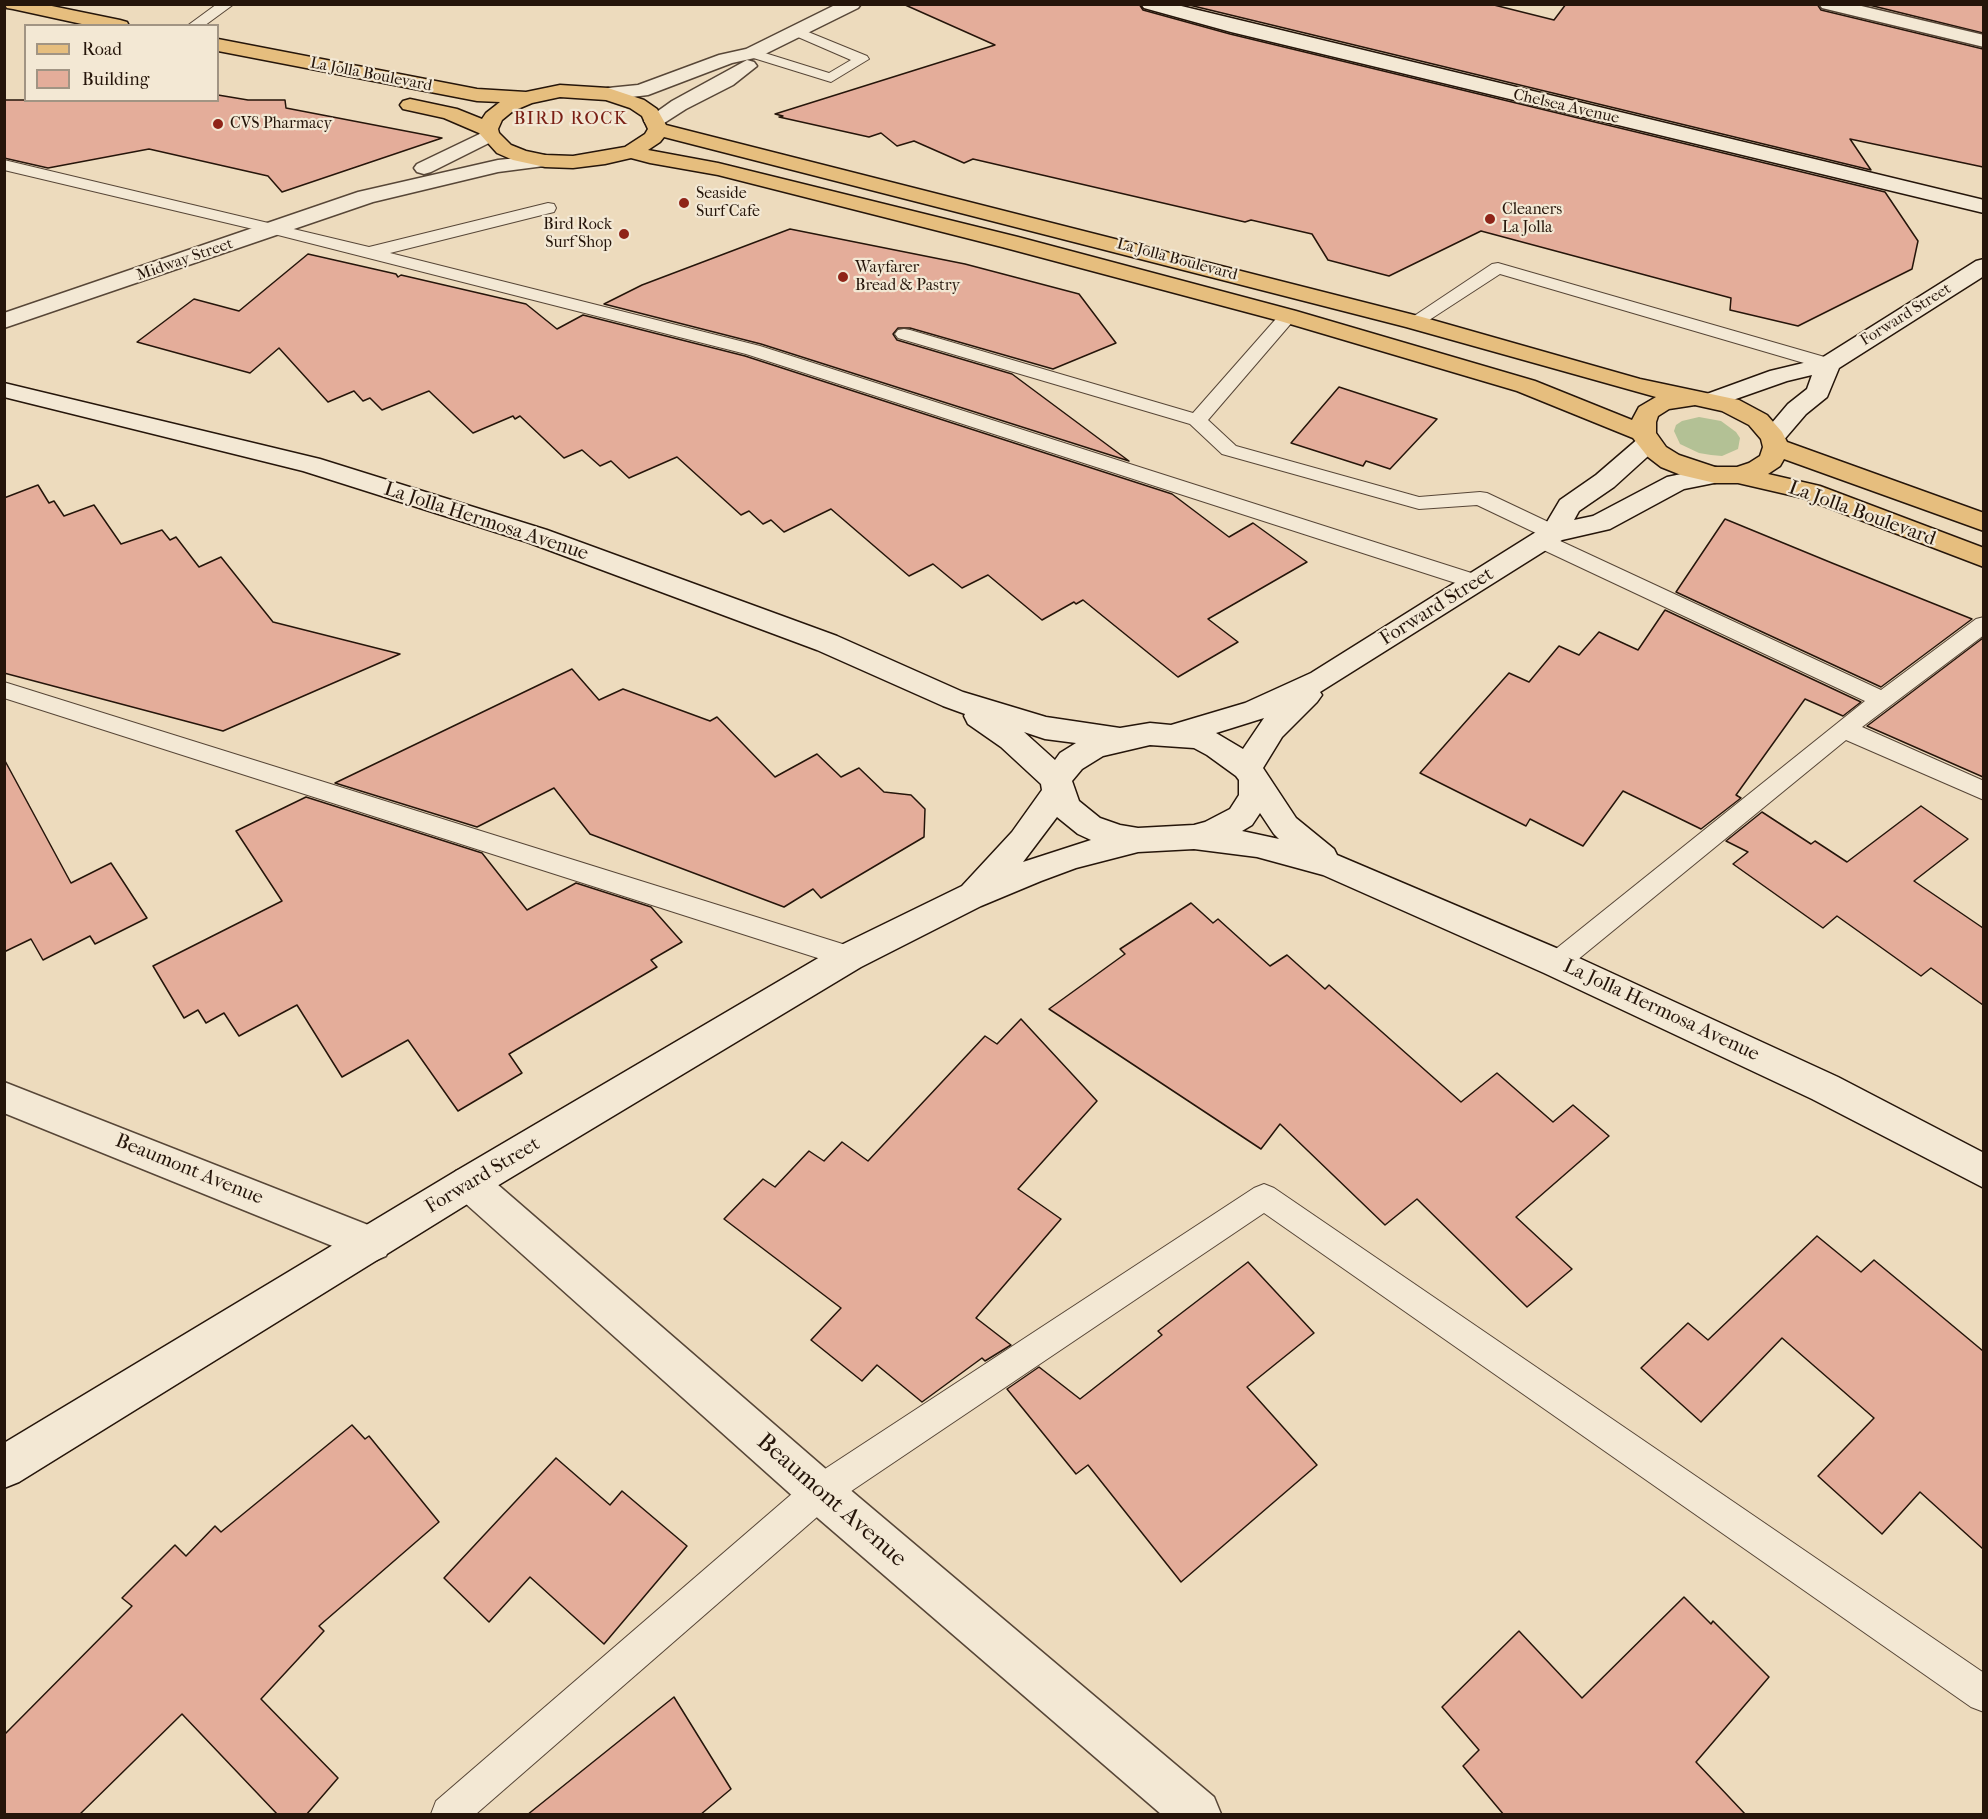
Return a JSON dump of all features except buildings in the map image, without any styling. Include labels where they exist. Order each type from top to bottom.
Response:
[{"type":"main road","points":[[13,4],[110,24]]},
{"type":"main road","name":"La Jolla Boulevard","points":[[219,45],[465,93],[526,98]]},
{"type":"main road","points":[[489,132],[493,117],[526,98],[560,92],[608,94],[637,104],[650,113],[656,125],[653,138],[632,151]]},
{"type":"main road","name":"La Jolla Boulevard","points":[[396,102],[450,113],[489,132],[504,149],[520,156],[545,161],[573,162],[605,158],[632,151],[999,239],[1288,316],[1526,386],[1646,438],[1670,461],[1690,469],[1811,492],[1983,558]]},
{"type":"main road","name":"La Jolla Boulevard","points":[[656,125],[726,148],[1126,247],[1414,322],[1636,386],[1704,399],[1745,411],[1767,428],[1774,442],[1983,523]]},
{"type":"main road","points":[[1646,438],[1643,422],[1648,412],[1660,404],[1676,399],[1704,399]]},
{"type":"main road","points":[[1726,475],[1758,470],[1771,460],[1774,442]]},
{"type":"street","points":[[608,94],[641,91],[726,58],[752,53],[852,4]]},
{"type":"street","name":"Chelsea Avenue","points":[[1150,4],[1231,26],[1983,207]]},
{"type":"street","points":[[1827,4],[1983,41]]},
{"type":"street","points":[[656,125],[679,105],[726,81],[746,67],[752,53]]},
{"type":"street","name":"Midway Street","points":[[366,197],[390,181],[454,155],[489,132]]},
{"type":"street","name":"Midway Street","points":[[4,321],[366,197],[498,166],[545,161]]},
{"type":"street","name":"Forward Street","points":[[1704,399],[1828,364],[1983,266]]},
{"type":"street","points":[[1774,442],[1797,409],[1818,392],[1828,364]]},
{"type":"street","name":"La Jolla Hermosa Avenue","points":[[4,390],[311,465],[537,536],[826,643],[953,699],[1045,728],[1120,739]]},
{"type":"street","name":"Forward Street","points":[[1548,537],[1569,506],[1605,481],[1646,438]]},
{"type":"street","name":"Forward Street","points":[[1177,734],[1256,710],[1321,681],[1548,537],[1601,523],[1676,483],[1726,475]]},
{"type":"street","name":"Forward Street","points":[[1194,837],[1216,830],[1240,817],[1255,796],[1251,774],[1271,729],[1321,681]]},
{"type":"street","name":"La Jolla Hermosa Avenue","points":[[953,699],[1012,739],[1057,785],[1068,809],[1089,826],[1116,837],[1138,840]]},
{"type":"street","points":[[1120,739],[1150,734],[1177,734],[1199,738],[1218,747],[1251,774]]},
{"type":"street","name":"Forward Street","points":[[969,897],[1023,841],[1057,785],[1078,757],[1092,748],[1120,739]]},
{"type":"street","name":"La Jolla Hermosa Avenue","points":[[1251,774],[1285,826],[1331,865]]},
{"type":"street","points":[[1138,840],[1194,837]]},
{"type":"street","name":"La Jolla Hermosa Avenue","points":[[1194,837],[1257,845],[1331,865],[1556,963],[1825,1088],[1983,1172]]},
{"type":"street","name":"Forward Street","points":[[4,1467],[470,1183],[849,957],[969,897],[1071,857],[1138,840]]},
{"type":"street","name":"Beaumont Avenue","points":[[4,1097],[372,1244]]},
{"type":"street","name":"Beaumont Avenue","points":[[470,1183],[819,1492],[1197,1815]]},
{"type":"lane","points":[[197,24],[227,4]]},
{"type":"lane","points":[[752,53],[831,78],[862,59],[796,31]]},
{"type":"lane","points":[[4,165],[276,229],[753,350],[1476,582]]},
{"type":"lane","points":[[369,252],[548,208]]},
{"type":"lane","points":[[1414,322],[1498,268],[1828,364]]},
{"type":"lane","points":[[1197,420],[1288,316]]},
{"type":"lane","points":[[904,334],[1197,420],[1229,450],[1419,502],[1480,498],[1548,537],[1882,700]]},
{"type":"lane","points":[[1556,963],[1844,729],[1983,624]]},
{"type":"lane","points":[[4,690],[849,957]]},
{"type":"lane","points":[[1844,729],[1983,791]]},
{"type":"lane","points":[[449,1815],[819,1492],[1264,1197],[1983,1694]]},
{"type":"green space","points":[[1699,417],[1721,421],[1736,432],[1740,438],[1738,449],[1722,456],[1699,453],[1680,444],[1674,431],[1676,425],[1682,421]]},
{"type":"place","name":"CVS Pharmacy","points":[[218,124]]},
{"type":"place","name":"Seaside Surf Cafe","points":[[684,203]]},
{"type":"place","name":"Cleaners La Jolla","points":[[1490,219]]},
{"type":"place","name":"Bird Rock Surf Shop","points":[[624,234]]},
{"type":"place","name":"Wayfarer Bread & Pastry","points":[[843,277]]},
{"type":"district","name":"BIRD ROCK","points":[[571,120]]}]
